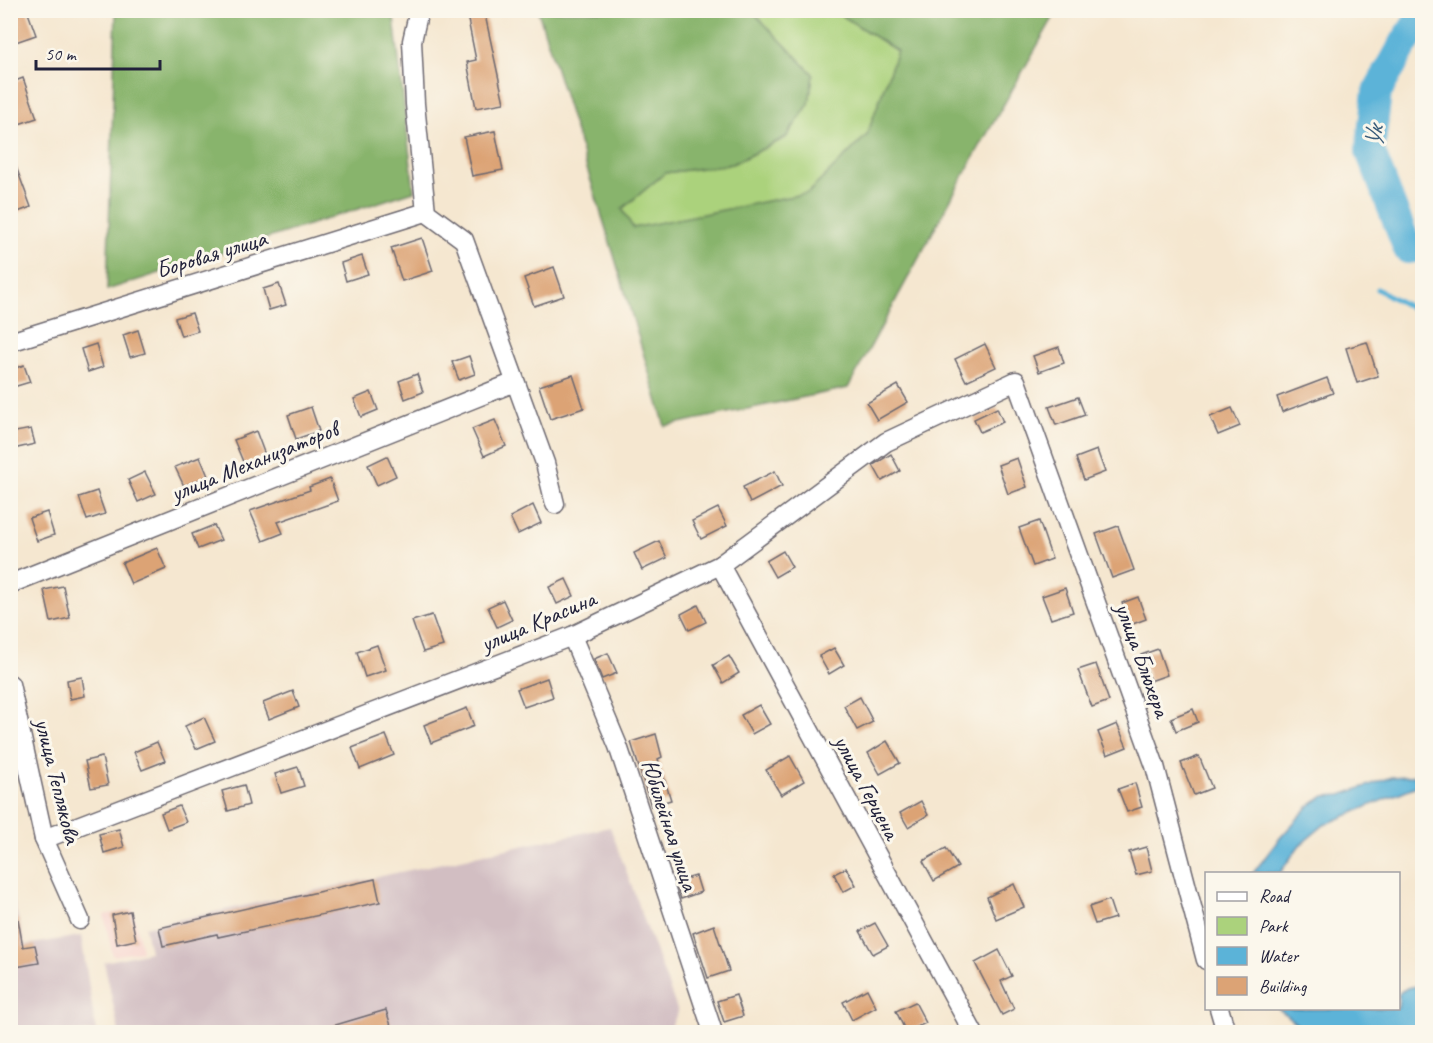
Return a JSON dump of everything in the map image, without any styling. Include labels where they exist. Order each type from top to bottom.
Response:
[{"type":"street","points":[[419,10],[412,41],[415,104],[426,212],[464,240],[544,463],[555,504]]},
{"type":"street","name":"Боровая улица","points":[[10,342],[426,212]]},
{"type":"street","name":"улица Красина","points":[[44,839],[572,636],[720,565],[886,442],[1016,381]]},
{"type":"street","name":"улица Блюхера","points":[[1016,381],[1155,766],[1205,956]]},
{"type":"street","name":"улица Механизаторов","points":[[10,584],[515,382]]},
{"type":"street","name":"улица Герцена","points":[[720,565],[973,1032]]},
{"type":"street","name":"Юбилейная улица","points":[[572,636],[618,746],[712,1032]]},
{"type":"street","name":"улица Теплякова","points":[[10,684],[44,839],[80,920]]},
{"type":"street","points":[[1220,1010],[1226,1032]]},
{"type":"shaded area","points":[[610,827],[678,1012],[668,1032],[119,1032],[104,962],[150,952],[145,927]]},
{"type":"shaded area","points":[[10,886],[25,945],[81,936],[96,1032],[11,1032]]},
{"type":"shaded area","points":[[133,909],[142,951],[113,956],[104,915]]},
{"type":"green space","points":[[116,11],[398,11],[394,18],[414,191],[107,290]]},
{"type":"green space","points":[[538,11],[752,11],[813,74],[809,104],[786,137],[732,164],[665,173],[622,209],[633,228],[808,193],[867,135],[897,51],[835,11],[1057,11],[971,162],[848,388],[665,426]]},
{"type":"green space","points":[[752,11],[835,11],[897,51],[867,135],[808,193],[633,228],[622,209],[665,173],[732,164],[786,138],[809,104],[813,74]]},
{"type":"water","points":[[1420,775],[1422,791],[1416,786],[1324,825],[1299,846],[1281,872],[1254,872],[1309,806],[1324,796],[1341,795],[1392,777]]},
{"type":"water","points":[[1422,985],[1422,1029],[1417,1032],[1306,1032],[1280,1010],[1400,1010],[1400,992],[1407,988]]},
{"type":"building","points":[[10,10],[27,10],[36,35],[10,44]]},
{"type":"building","points":[[466,10],[484,10],[504,103],[476,108],[467,62],[476,60]]},
{"type":"building","points":[[23,78],[37,118],[10,127],[10,83]]},
{"type":"building","points":[[495,131],[503,170],[472,176],[464,137]]},
{"type":"building","points":[[10,156],[12,156],[31,207],[10,215]]},
{"type":"building","points":[[422,238],[433,271],[402,281],[391,248]]},
{"type":"building","points":[[362,256],[368,274],[346,281],[341,263]]},
{"type":"building","points":[[554,267],[564,296],[534,306],[524,278]]},
{"type":"building","points":[[279,284],[286,305],[269,310],[263,289]]},
{"type":"building","points":[[192,313],[198,331],[181,336],[175,318]]},
{"type":"building","points":[[138,330],[145,353],[130,357],[123,335]]},
{"type":"building","points":[[1367,342],[1378,376],[1357,383],[1346,348]]},
{"type":"building","points":[[96,344],[103,367],[88,372],[81,349]]},
{"type":"building","points":[[985,344],[996,367],[966,381],[955,359]]},
{"type":"building","points":[[1059,347],[1064,363],[1039,372],[1033,356]]},
{"type":"building","points":[[469,356],[475,374],[459,380],[452,362]]},
{"type":"building","points":[[24,365],[30,382],[10,388],[10,370]]},
{"type":"building","points":[[417,374],[423,392],[405,399],[399,381]]},
{"type":"building","points":[[573,375],[584,408],[550,419],[539,386]]},
{"type":"building","points":[[1327,378],[1333,393],[1282,412],[1277,397]]},
{"type":"building","points":[[898,385],[908,402],[877,420],[867,403]]},
{"type":"building","points":[[371,392],[378,410],[361,417],[354,399]]},
{"type":"building","points":[[1078,397],[1085,415],[1056,425],[1049,407]]},
{"type":"building","points":[[311,407],[319,431],[296,439],[288,415]]},
{"type":"building","points":[[997,408],[1003,422],[980,432],[974,419]]},
{"type":"building","points":[[1232,408],[1240,426],[1218,435],[1210,417]]},
{"type":"building","points":[[495,420],[506,446],[484,456],[472,429]]},
{"type":"building","points":[[31,429],[35,444],[13,449],[10,433]]},
{"type":"building","points":[[256,431],[265,455],[244,464],[234,440]]},
{"type":"building","points":[[1097,450],[1105,472],[1084,480],[1076,458]]},
{"type":"building","points":[[891,454],[900,471],[882,481],[873,465]]},
{"type":"building","points":[[387,456],[396,476],[377,485],[368,465]]},
{"type":"building","points":[[200,457],[208,476],[184,486],[175,467]]},
{"type":"building","points":[[1017,458],[1027,487],[1008,494],[998,465]]},
{"type":"building","points":[[775,471],[782,486],[750,503],[743,487]]},
{"type":"building","points":[[145,472],[156,494],[138,502],[128,480]]},
{"type":"building","points":[[330,479],[338,501],[278,522],[283,533],[263,541],[250,511],[310,490],[309,487]]},
{"type":"building","points":[[97,491],[105,514],[87,520],[79,497]]},
{"type":"building","points":[[533,505],[541,523],[518,534],[510,517]]},
{"type":"building","points":[[718,508],[727,526],[701,539],[692,521]]},
{"type":"building","points":[[47,512],[54,535],[37,541],[29,518]]},
{"type":"building","points":[[1039,521],[1052,559],[1033,566],[1019,528]]},
{"type":"building","points":[[214,525],[221,540],[198,549],[192,534]]},
{"type":"building","points":[[1118,526],[1134,570],[1112,578],[1096,534]]},
{"type":"building","points":[[659,541],[667,558],[642,570],[634,553]]},
{"type":"building","points":[[157,548],[166,569],[131,584],[122,563]]},
{"type":"building","points":[[783,551],[792,567],[775,577],[766,561]]},
{"type":"building","points":[[566,579],[574,596],[557,604],[549,587]]},
{"type":"building","points":[[63,586],[70,618],[51,622],[44,590]]},
{"type":"building","points":[[1065,588],[1073,612],[1051,619],[1042,596]]},
{"type":"building","points":[[1138,597],[1146,619],[1130,625],[1122,603]]},
{"type":"building","points":[[503,600],[512,620],[497,627],[488,607]]},
{"type":"building","points":[[698,605],[706,622],[689,630],[681,614]]},
{"type":"building","points":[[432,615],[443,646],[423,652],[412,621]]},
{"type":"building","points":[[377,645],[386,670],[365,677],[357,652]]},
{"type":"building","points":[[834,648],[844,665],[829,674],[819,656]]},
{"type":"building","points":[[1158,649],[1167,675],[1150,681],[1141,655]]},
{"type":"building","points":[[608,653],[617,673],[602,679],[594,659]]},
{"type":"building","points":[[729,656],[739,673],[723,683],[713,665]]},
{"type":"building","points":[[1096,664],[1109,701],[1092,707],[1078,670]]},
{"type":"building","points":[[82,677],[85,696],[70,699],[67,680]]},
{"type":"building","points":[[547,678],[553,697],[524,707],[517,689]]},
{"type":"building","points":[[293,691],[299,707],[269,719],[263,703]]},
{"type":"building","points":[[860,697],[873,722],[857,730],[844,706]]},
{"type":"building","points":[[759,705],[770,724],[752,734],[741,715]]},
{"type":"building","points":[[467,708],[474,726],[431,743],[424,725]]},
{"type":"building","points":[[1193,709],[1198,722],[1176,731],[1171,718]]},
{"type":"building","points":[[204,717],[215,741],[196,749],[185,726]]},
{"type":"building","points":[[1117,724],[1127,747],[1107,755],[1098,732]]},
{"type":"building","points":[[656,734],[662,757],[658,759],[671,800],[651,806],[631,742]]},
{"type":"building","points":[[386,735],[394,755],[360,769],[352,748]]},
{"type":"building","points":[[887,741],[900,763],[880,774],[868,753]]},
{"type":"building","points":[[157,742],[165,761],[142,770],[134,752]]},
{"type":"building","points":[[790,756],[804,781],[781,795],[766,770]]},
{"type":"building","points":[[1199,756],[1212,788],[1194,795],[1181,763]]},
{"type":"building","points":[[102,757],[108,785],[91,788],[85,761]]},
{"type":"building","points":[[298,767],[304,786],[281,793],[275,774]]},
{"type":"building","points":[[1135,783],[1142,807],[1127,812],[1118,789]]},
{"type":"building","points":[[244,785],[249,805],[228,811],[222,791]]},
{"type":"building","points":[[921,801],[928,815],[908,827],[900,813]]},
{"type":"building","points":[[179,806],[186,822],[167,829],[161,813]]},
{"type":"building","points":[[119,829],[124,847],[104,853],[99,834]]},
{"type":"building","points":[[1146,847],[1152,871],[1136,875],[1129,852]]},
{"type":"building","points":[[946,848],[958,867],[934,881],[923,861]]},
{"type":"building","points":[[846,868],[856,885],[843,892],[834,874]]},
{"type":"building","points":[[696,876],[701,892],[681,899],[675,882]]},
{"type":"building","points":[[375,879],[380,902],[218,937],[217,934],[163,946],[159,928]]},
{"type":"building","points":[[1014,884],[1024,907],[996,919],[987,897]]},
{"type":"building","points":[[1109,900],[1115,918],[1095,924],[1089,907]]},
{"type":"building","points":[[130,911],[136,940],[117,944],[112,915]]},
{"type":"building","points":[[10,919],[18,919],[23,947],[35,945],[39,963],[10,968]]},
{"type":"building","points":[[875,923],[888,946],[873,954],[860,931]]},
{"type":"building","points":[[714,925],[729,971],[708,978],[693,933]]},
{"type":"building","points":[[999,950],[1012,976],[1001,981],[1014,1009],[1002,1015],[975,963]]},
{"type":"building","points":[[867,989],[876,1007],[852,1020],[843,1002]]},
{"type":"building","points":[[736,995],[743,1016],[724,1022],[717,1001]]},
{"type":"building","points":[[915,1002],[926,1023],[906,1032],[896,1011]]},
{"type":"building","points":[[386,1010],[393,1032],[322,1032],[322,1029]]},
{"type":"waterway","name":"Ук","points":[[1422,16],[1377,92],[1370,151],[1408,249],[1422,247]]},
{"type":"waterway","points":[[1377,289],[1422,314]]}]
